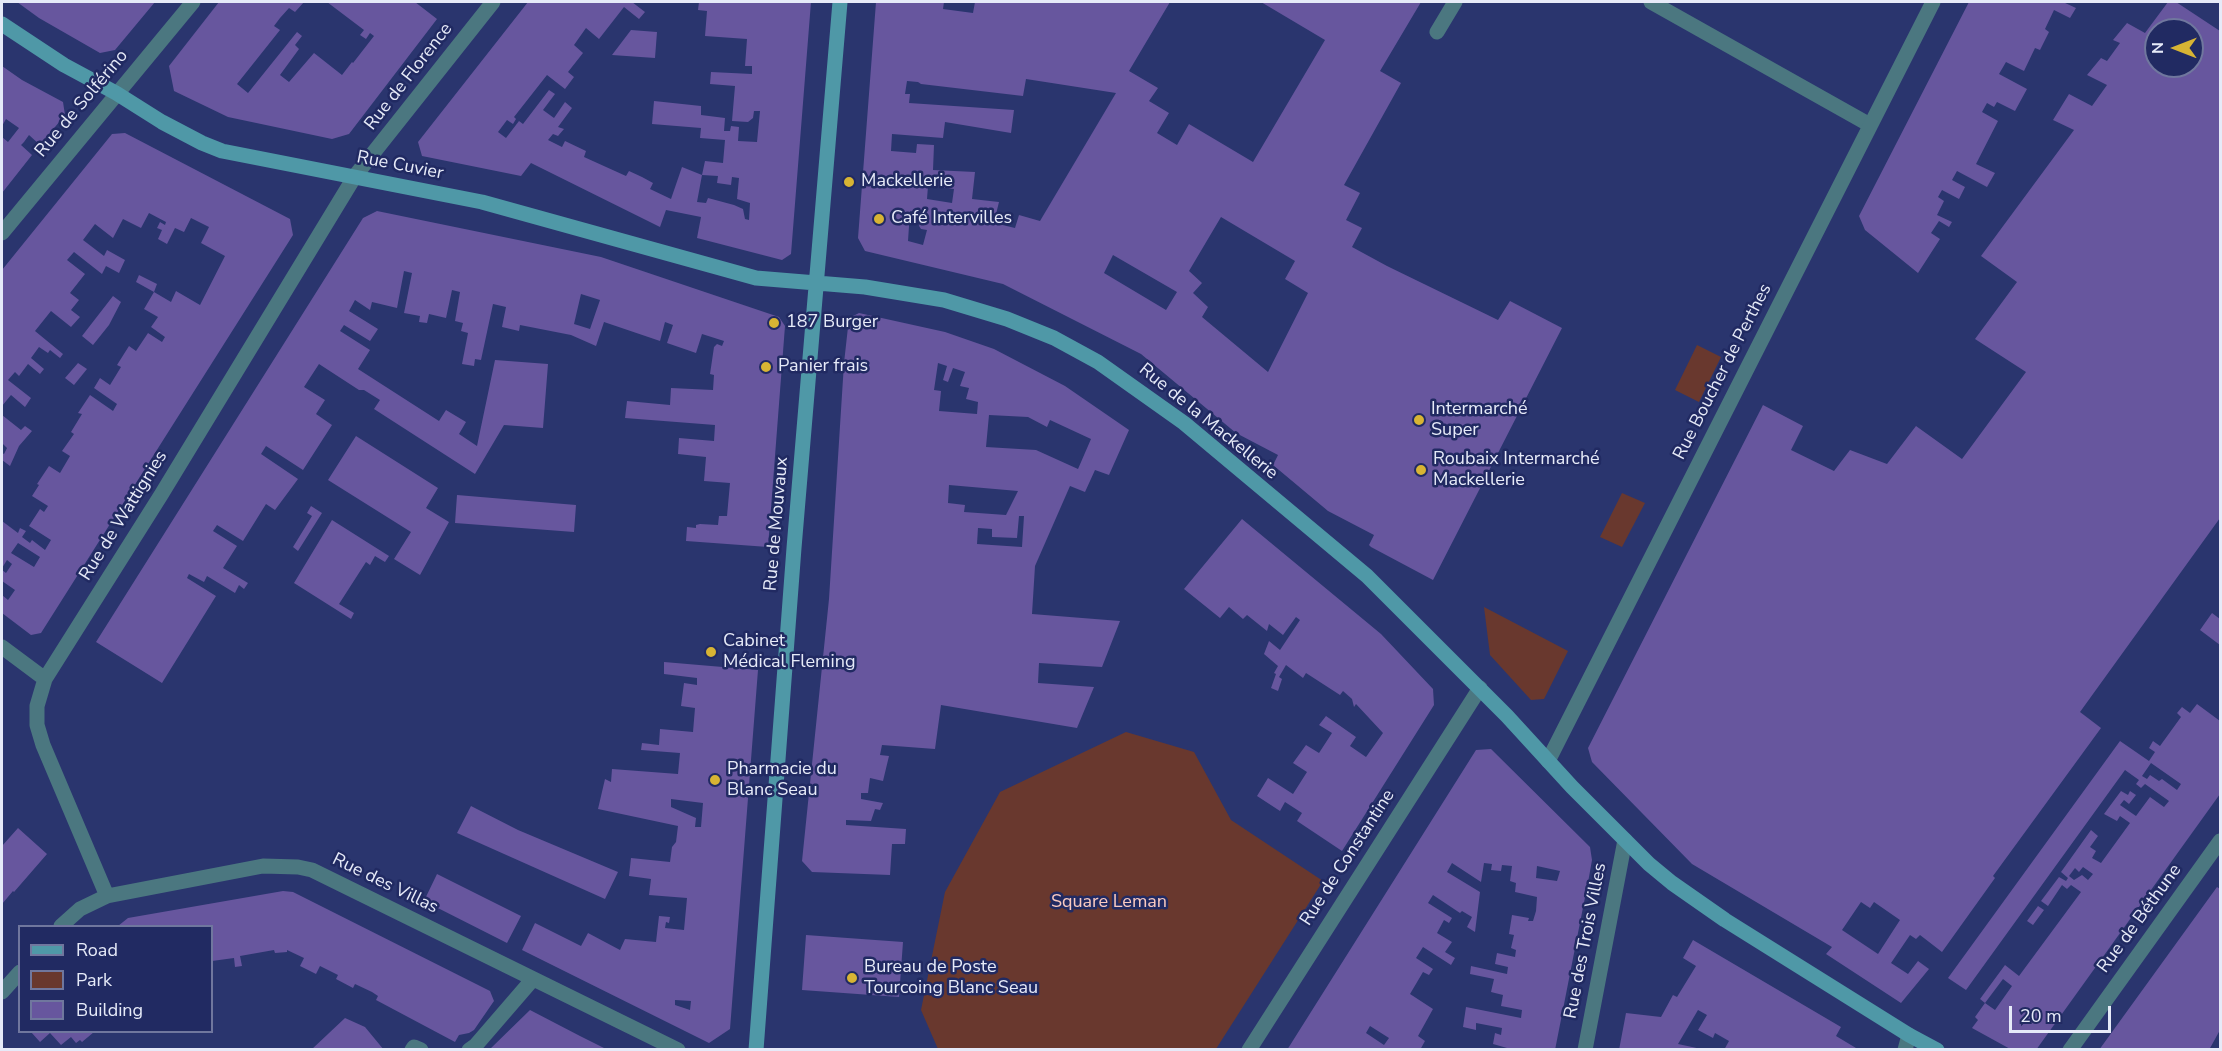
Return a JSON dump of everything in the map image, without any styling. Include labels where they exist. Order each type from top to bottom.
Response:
[{"type":"street","name":"Rue de Solférino","points":[[2,233],[192,2]]},
{"type":"street","name":"Rue de Florence","points":[[355,176],[493,2]]},
{"type":"street","name":"Rue de Mouvaux","points":[[756,1050],[794,548],[840,2]]},
{"type":"street","points":[[1437,32],[1455,2]]},
{"type":"street","points":[[1651,2],[1870,125]]},
{"type":"street","name":"Rue Boucher de Perthes","points":[[1548,761],[1933,2]]},
{"type":"street","name":"Rue Cuvier","points":[[2,24],[64,65],[180,132],[222,151],[482,202],[742,275],[817,284]]},
{"type":"street","name":"Rue de Wattignies","points":[[107,896],[43,745],[38,725],[38,706],[45,679],[161,495],[355,176]]},
{"type":"street","name":"Rue de la Mackellerie","points":[[817,284],[919,294],[967,305],[1054,339],[1098,362],[1184,423],[1367,576],[1480,688],[1649,864],[1694,900],[1907,1042],[1937,1050]]},
{"type":"street","points":[[2,647],[45,679]]},
{"type":"street","name":"Rue de Constantine","points":[[1249,1050],[1480,688]]},
{"type":"street","name":"Rue des Trois Villes","points":[[1585,1050],[1625,840]]},
{"type":"street","name":"Rue de Béthune","points":[[2070,1050],[2220,841]]},
{"type":"street","name":"Rue des Villas","points":[[63,925],[80,909],[107,896],[263,866],[298,867],[312,870],[676,1049]]},
{"type":"street","points":[[2,992],[18,974]]},
{"type":"street","points":[[469,1050],[534,979]]},
{"type":"street","points":[[412,1050],[414,1047],[421,1050]]},
{"type":"green space","points":[[1697,345],[1721,357],[1699,402],[1675,390]]},
{"type":"green space","points":[[1622,493],[1645,503],[1622,547],[1600,537]]},
{"type":"green space","points":[[1484,607],[1568,651],[1544,699],[1531,700],[1490,655]]},
{"type":"green space","name":"Square Leman","points":[[1126,732],[1194,752],[1231,820],[1323,881],[1216,1049],[938,1049],[921,1010],[945,892],[1000,792]]},
{"type":"building","points":[[17,2],[155,2],[115,50],[100,53],[39,18]]},
{"type":"building","points":[[219,2],[304,2],[295,12],[289,8],[280,18],[274,26],[280,30],[237,84],[248,93],[297,32],[302,36],[295,45],[299,49],[280,75],[289,82],[314,53],[342,75],[353,63],[374,36],[370,33],[366,39],[360,35],[364,30],[327,2],[415,2],[437,19],[349,134],[332,139],[228,117],[174,91],[169,66]]},
{"type":"building","points":[[528,2],[632,2],[645,12],[639,19],[624,7],[599,39],[586,28],[574,45],[583,53],[568,72],[574,77],[565,89],[547,75],[514,117],[516,119],[513,124],[507,120],[498,132],[506,138],[519,121],[523,124],[549,90],[555,94],[543,110],[554,118],[565,102],[572,108],[558,127],[564,129],[558,136],[553,134],[548,140],[562,147],[565,141],[586,151],[584,157],[626,176],[629,171],[642,177],[653,183],[650,189],[671,199],[682,167],[702,175],[705,161],[723,163],[725,140],[700,138],[701,128],[652,124],[654,101],[701,106],[701,115],[725,118],[724,131],[730,131],[731,126],[739,127],[738,141],[757,142],[760,111],[754,111],[753,118],[748,122],[732,121],[735,86],[710,84],[711,72],[752,74],[752,66],[745,66],[747,39],[705,36],[707,11],[698,10],[699,2],[811,2],[791,254],[782,260],[697,238],[701,217],[666,210],[660,227],[531,163],[521,176],[422,156],[418,142]],"holes":[[[702,175],[718,176],[717,183],[731,185],[732,177],[739,178],[737,199],[750,203],[749,220],[745,219],[743,209],[734,205],[708,198],[706,203],[697,202]]]},
{"type":"building","points":[[876,2],[944,2],[943,9],[973,13],[975,2],[1170,2],[1129,71],[1158,88],[1149,101],[1169,113],[1157,133],[1177,145],[1189,124],[1253,162],[1325,40],[1261,2],[1421,2],[1380,71],[1401,83],[1344,185],[1360,193],[1346,220],[1362,228],[1352,247],[1498,320],[1510,301],[1562,328],[1433,580],[1371,547],[1369,545],[1374,535],[1328,511],[1273,465],[1278,455],[1236,433],[1141,354],[1003,284],[865,251],[858,238]],"holes":[[[1026,79],[1116,93],[1040,221],[1019,215],[1015,228],[990,222],[996,214],[999,202],[972,199],[975,172],[933,170],[934,145],[917,144],[916,153],[891,151],[892,134],[943,138],[945,122],[1011,133],[1014,110],[909,103],[910,94],[905,94],[907,81],[1023,96]],[[928,186],[954,189],[952,203],[927,199]],[[910,211],[922,213],[919,226],[927,230],[923,245],[908,241]],[[1221,217],[1295,261],[1285,279],[1308,293],[1268,372],[1202,317],[1208,307],[1193,293],[1202,283],[1189,271]],[[1113,255],[1177,292],[1166,310],[1104,273]]]},
{"type":"building","points":[[1969,2],[2063,2],[2076,8],[2070,18],[2054,10],[2045,29],[2049,32],[2040,50],[2035,48],[2024,71],[2006,62],[1999,74],[2027,89],[2015,111],[1997,102],[1994,107],[1987,103],[1982,112],[1998,121],[1976,164],[1995,173],[1987,187],[1957,171],[1952,180],[1965,187],[1959,199],[1942,190],[1938,197],[1944,201],[1937,215],[1952,222],[1949,227],[1939,221],[1931,233],[1940,239],[1918,273],[1865,230],[1859,216]]},
{"type":"building","points":[[2168,2],[2176,2],[2200,18],[2156,18]]},
{"type":"building","points":[[2204,20],[2220,31],[2220,518],[2080,712],[2101,728],[1993,876],[1995,878],[1942,952],[1920,935],[1916,939],[1910,935],[1891,963],[1908,974],[1918,961],[1929,969],[1901,1003],[1826,954],[1832,947],[1692,864],[1592,762],[1588,748],[1763,405],[1803,426],[1791,450],[1834,471],[1850,450],[1887,464],[1916,426],[1962,459],[2026,372],[1975,339],[2017,282],[1981,256],[2074,130],[2053,120],[2069,94],[2092,106],[2107,85],[2087,75],[2101,58],[2107,61],[2120,43],[2113,40],[2127,23],[2144,32],[2144,78],[2204,78]],"holes":[[[1861,902],[1870,908],[1874,902],[1900,920],[1878,954],[1842,930]]]},
{"type":"building","points":[[631,30],[657,32],[655,58],[612,55]]},
{"type":"building","points":[[2,66],[22,80],[63,102],[65,115],[40,145],[29,135],[21,145],[32,155],[2,193],[2,137],[8,142],[19,128],[6,119],[2,126]]},
{"type":"building","points":[[125,133],[290,219],[293,235],[41,633],[31,635],[2,613],[2,595],[8,600],[15,590],[2,581],[2,570],[6,573],[12,564],[7,560],[2,568],[2,521],[18,533],[20,528],[26,531],[22,537],[30,543],[32,540],[45,550],[51,540],[29,526],[40,509],[44,512],[48,506],[32,496],[49,466],[60,473],[70,456],[62,451],[74,434],[71,432],[82,414],[78,413],[90,395],[113,411],[117,404],[94,388],[100,378],[110,385],[121,367],[117,365],[129,346],[136,351],[148,333],[162,342],[165,337],[151,327],[158,317],[144,309],[154,292],[171,302],[176,291],[200,305],[225,256],[201,243],[209,227],[191,218],[184,232],[175,228],[167,244],[158,239],[162,230],[157,228],[160,222],[165,225],[166,222],[149,213],[141,228],[123,219],[113,238],[95,224],[83,240],[104,256],[107,250],[125,260],[119,273],[106,266],[102,274],[74,252],[67,260],[85,274],[70,293],[79,300],[71,310],[80,317],[71,327],[51,311],[35,331],[63,354],[60,358],[50,350],[48,353],[39,347],[31,358],[44,369],[40,374],[28,364],[19,376],[15,372],[8,380],[31,398],[25,407],[11,395],[2,406],[2,270],[112,134]],"holes":[[[18,543],[40,557],[34,567],[11,553]]]},
{"type":"building","points":[[377,211],[601,257],[779,317],[785,326],[768,547],[686,541],[687,527],[696,528],[696,525],[700,524],[718,525],[719,516],[727,516],[730,483],[704,481],[706,457],[678,454],[679,438],[714,441],[715,425],[625,418],[627,401],[670,405],[671,388],[713,390],[714,375],[710,374],[714,347],[717,344],[722,346],[724,341],[702,334],[696,353],[667,343],[673,325],[665,322],[660,341],[604,322],[596,346],[571,335],[520,325],[519,331],[502,327],[506,307],[493,304],[481,360],[475,359],[474,366],[462,364],[468,333],[461,331],[463,323],[455,321],[460,292],[452,290],[446,318],[429,314],[427,323],[419,322],[420,316],[404,313],[412,273],[404,271],[397,308],[372,302],[370,310],[355,300],[349,311],[378,329],[370,341],[344,325],[340,331],[370,350],[358,369],[439,421],[446,410],[466,422],[459,434],[477,446],[495,360],[548,364],[543,428],[504,425],[475,474],[374,409],[380,400],[364,390],[359,390],[319,364],[304,387],[325,400],[316,414],[332,425],[303,470],[266,446],[261,454],[298,479],[275,510],[266,504],[243,541],[217,525],[213,531],[237,546],[223,568],[248,583],[244,589],[239,585],[235,593],[207,576],[204,582],[189,574],[187,578],[216,596],[162,683],[96,642],[363,218]],"holes":[[[581,294],[600,300],[590,329],[574,324]]]},
{"type":"building","points":[[139,275],[157,284],[154,292],[136,282]]},
{"type":"building","points":[[113,296],[121,302],[109,325],[93,345],[82,336]]},
{"type":"building","points":[[859,313],[945,332],[994,349],[1065,386],[1129,430],[1109,475],[1095,470],[1085,492],[1070,486],[1035,566],[1032,614],[1120,621],[1102,667],[1039,663],[1038,683],[1094,687],[1077,728],[941,705],[935,749],[882,745],[880,755],[889,756],[883,781],[870,778],[868,793],[861,793],[861,799],[883,803],[880,810],[875,809],[871,821],[846,820],[846,825],[906,829],[905,844],[892,844],[890,875],[812,872],[802,861],[829,599],[849,318]],"holes":[[[938,363],[947,366],[943,380],[948,382],[953,368],[965,372],[960,386],[969,388],[966,399],[978,402],[977,414],[939,411],[941,391],[934,390]],[[989,415],[1028,417],[1047,427],[1050,420],[1091,439],[1078,469],[1036,450],[986,447]],[[949,485],[1018,491],[1006,515],[964,512],[965,505],[948,503]],[[1019,516],[1024,516],[1022,547],[977,544],[978,528],[992,529],[992,537],[1017,538]]]},
{"type":"building","points":[[78,363],[87,369],[74,385],[65,378]]},
{"type":"building","points":[[2,415],[21,430],[25,426],[32,431],[19,446],[10,466],[2,460],[2,453],[4,454],[7,448],[2,443]]},
{"type":"building","points":[[356,436],[438,488],[426,508],[449,522],[420,575],[394,559],[411,532],[328,480]]},
{"type":"building","points":[[457,495],[576,505],[574,532],[455,523]]},
{"type":"building","points":[[311,506],[322,513],[298,551],[293,547],[312,516],[307,513]]},
{"type":"building","points":[[1242,519],[1381,634],[1433,689],[1434,705],[1342,851],[1297,821],[1302,813],[1285,802],[1280,811],[1257,796],[1268,778],[1293,794],[1307,772],[1293,763],[1306,745],[1319,753],[1332,733],[1319,725],[1326,716],[1356,737],[1350,746],[1366,757],[1383,733],[1356,704],[1354,707],[1352,699],[1343,691],[1340,695],[1306,673],[1303,678],[1286,665],[1279,677],[1282,679],[1278,691],[1271,688],[1278,666],[1264,654],[1269,641],[1280,650],[1300,620],[1296,617],[1283,635],[1269,624],[1267,631],[1247,615],[1243,619],[1229,607],[1220,618],[1184,589]]},
{"type":"building","points":[[332,520],[389,556],[385,562],[375,556],[370,565],[366,562],[339,604],[354,613],[351,619],[294,583]]},
{"type":"building","points":[[2212,613],[2220,619],[2220,645],[2200,630]]},
{"type":"building","points":[[664,662],[758,670],[730,1029],[709,1043],[522,950],[535,923],[581,946],[588,933],[620,950],[625,939],[656,942],[659,916],[670,917],[665,928],[684,930],[687,898],[649,895],[651,879],[629,876],[631,858],[670,862],[678,826],[598,809],[605,779],[611,782],[612,769],[678,774],[680,753],[641,750],[642,743],[659,745],[660,729],[693,732],[695,708],[681,706],[684,683],[697,685],[697,678],[664,674]],"holes":[[[671,799],[703,803],[701,827],[695,827],[696,818],[671,807]],[[675,1000],[691,1001],[690,1010],[675,1005]]]},
{"type":"building","points":[[2197,704],[2220,721],[2220,794],[2036,1050],[2012,1050],[1972,1028],[1978,1020],[1975,1017],[1985,1003],[1980,999],[2005,965],[2019,976],[2081,892],[2071,885],[2067,889],[2062,885],[2048,906],[2041,901],[2059,877],[2066,881],[2068,878],[2061,872],[2091,830],[2098,836],[2090,847],[2096,851],[2092,858],[2101,863],[2130,823],[2120,816],[2117,821],[2104,814],[2121,791],[2128,795],[2130,791],[2136,795],[2129,804],[2124,800],[2120,805],[2136,816],[2150,797],[2164,807],[2169,801],[2145,784],[2141,788],[2136,784],[2139,780],[2125,770],[1966,990],[1948,978],[2120,741],[2149,761],[2155,752],[2149,748],[2153,741],[2160,746],[2181,717],[2177,713],[2182,707],[2190,713]],"holes":[[[2151,763],[2181,784],[2177,790],[2162,779],[2159,781],[2150,775],[2147,779],[2142,776]],[[2083,867],[2093,874],[2088,880],[2082,875],[2074,880],[2069,876],[2075,868],[2079,872]],[[2003,979],[2012,986],[1995,1010],[1985,1003]]]},
{"type":"building","points":[[1491,749],[1590,847],[1592,860],[1555,1050],[1514,1050],[1493,1044],[1495,1033],[1501,1035],[1502,1028],[1476,1023],[1476,1030],[1463,1027],[1466,1007],[1521,1018],[1522,1010],[1501,1006],[1503,995],[1491,992],[1494,979],[1470,974],[1471,966],[1507,974],[1508,967],[1495,964],[1497,953],[1515,957],[1516,950],[1511,948],[1514,935],[1509,934],[1512,915],[1533,921],[1537,897],[1515,892],[1516,883],[1510,881],[1512,866],[1502,865],[1501,871],[1491,870],[1492,864],[1484,863],[1481,882],[1452,863],[1447,872],[1480,892],[1475,932],[1467,927],[1472,917],[1462,911],[1460,913],[1433,895],[1428,903],[1452,918],[1449,923],[1444,920],[1437,933],[1452,942],[1445,952],[1455,958],[1451,965],[1423,947],[1416,958],[1433,969],[1429,975],[1423,972],[1410,994],[1433,1009],[1418,1036],[1425,1041],[1420,1050],[1287,1050],[1476,750]],"holes":[[[1537,866],[1560,871],[1557,881],[1536,878]],[[1370,1026],[1389,1038],[1384,1045],[1366,1033]]]},
{"type":"building","points":[[471,806],[518,830],[618,872],[605,899],[457,833]]},
{"type":"building","points":[[18,828],[47,854],[2,904],[2,846]]},
{"type":"building","points":[[437,874],[521,916],[507,943],[424,901]]},
{"type":"building","points":[[2217,887],[2220,889],[2220,1030],[2209,1050],[2099,1050]]},
{"type":"building","points":[[283,891],[293,892],[490,991],[494,1001],[474,1030],[459,1035],[455,1042],[376,1000],[378,996],[372,992],[355,984],[353,988],[336,979],[338,975],[320,966],[316,974],[300,966],[304,958],[287,950],[287,952],[275,953],[274,950],[240,956],[242,966],[235,967],[234,958],[213,961],[213,925],[119,925],[128,918]]},
{"type":"building","points":[[2038,906],[2044,910],[2033,925],[2027,921]]},
{"type":"building","name":"Bureau de Poste Tourcoing Blanc Seau","points":[[806,935],[903,942],[899,997],[802,990]]},
{"type":"building","points":[[1693,940],[1841,1027],[1836,1036],[1856,1048],[1855,1050],[1724,1050],[1729,1041],[1715,1033],[1713,1038],[1698,1030],[1707,1015],[1698,1010],[1678,1044],[1706,1050],[1619,1050],[1626,1013],[1661,1017],[1673,995],[1677,997],[1696,966],[1683,958]]},
{"type":"building","points":[[530,1010],[580,1036],[608,1050],[489,1050]]},
{"type":"building","points":[[345,1018],[365,1027],[384,1050],[311,1050]]},
{"type":"building","points":[[32,1033],[50,1033],[40,1042]]},
{"type":"building","points":[[50,1033],[93,1033],[82,1042],[80,1040],[76,1043],[71,1037],[61,1045]]},
{"type":"place","name":"Mackellerie","points":[[849,182]]},
{"type":"place","name":"Café Intervilles","points":[[879,219]]},
{"type":"place","name":"187 Burger","points":[[774,323]]},
{"type":"place","name":"Panier frais","points":[[766,367]]},
{"type":"place","name":"Intermarché Super","points":[[1419,420]]},
{"type":"place","name":"Roubaix Intermarché Mackellerie","points":[[1421,470]]},
{"type":"place","name":"Cabinet Médical Fleming","points":[[711,652]]},
{"type":"place","name":"Pharmacie du Blanc Seau","points":[[715,780]]},
{"type":"place","name":"Bureau de Poste Tourcoing Blanc Seau","points":[[852,978]]}]
